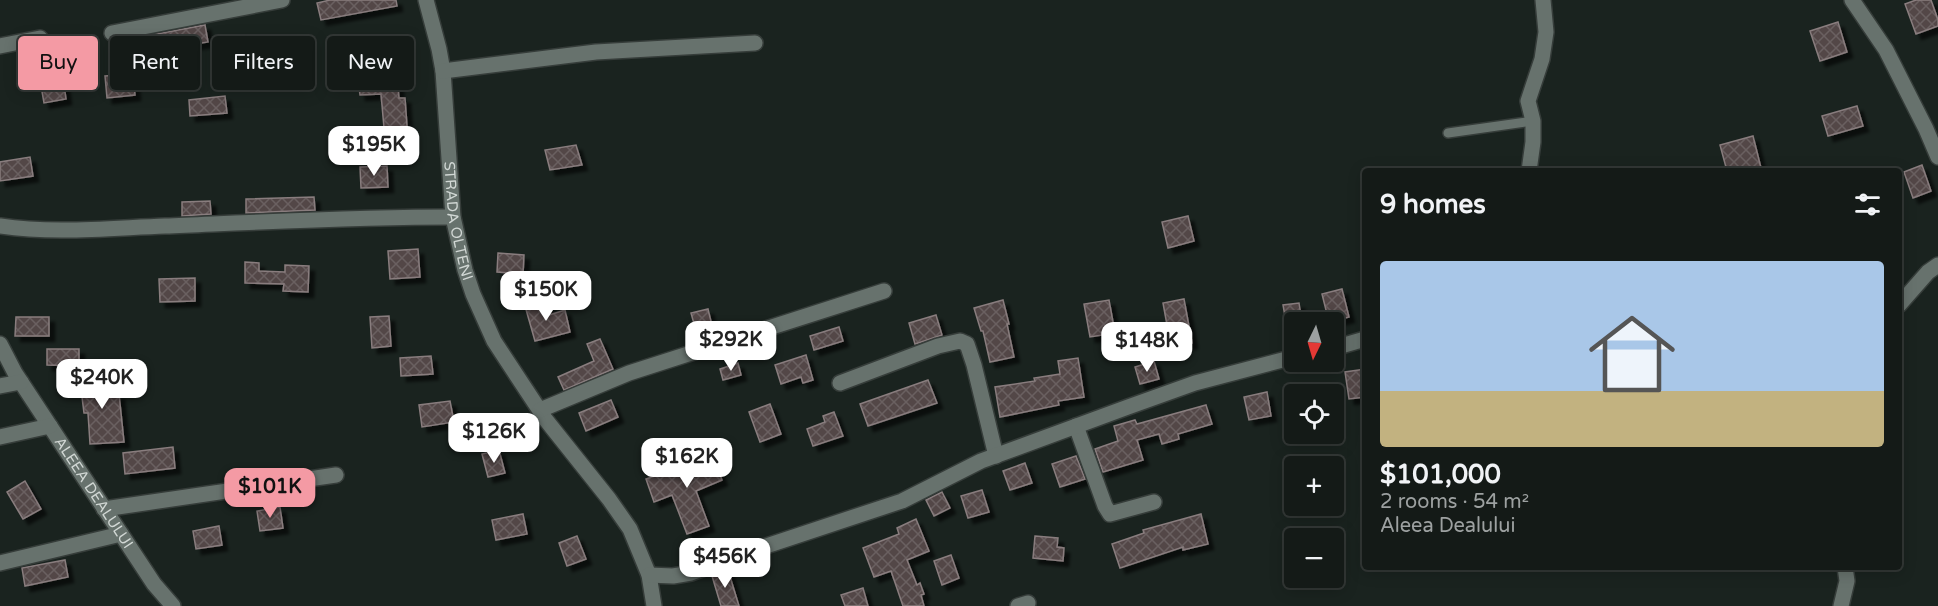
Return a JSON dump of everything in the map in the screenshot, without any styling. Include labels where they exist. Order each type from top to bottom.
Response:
[{"type":"street","points":[[112,33],[282,0]]},
{"type":"street","name":"STRADA OLTENI","points":[[426,0],[443,71],[453,217],[465,270],[494,341],[540,410],[630,528],[649,575],[654,606]]},
{"type":"street","points":[[1529,168],[1533,121],[1528,101],[1542,59],[1546,32],[1543,0]]},
{"type":"street","points":[[1852,0],[1886,50],[1938,158]]},
{"type":"street","points":[[0,46],[18,42]]},
{"type":"street","points":[[443,71],[596,52],[755,43]]},
{"type":"street","points":[[0,226],[17,229],[104,228],[388,217],[453,217]]},
{"type":"street","points":[[1902,302],[1928,272],[1938,265]]},
{"type":"street","points":[[540,410],[629,373],[884,291]]},
{"type":"street","points":[[1344,345],[1362,340]]},
{"type":"street","points":[[840,383],[938,346],[960,341],[967,344],[996,456]]},
{"type":"street","name":"ALEEA DEALULUI","points":[[0,344],[21,382],[120,534],[154,584],[174,606]]},
{"type":"street","points":[[649,575],[673,576],[691,573],[902,501],[996,456],[1076,426],[1196,383],[1284,360]]},
{"type":"street","points":[[0,386],[21,382]]},
{"type":"street","points":[[0,437],[50,426]]},
{"type":"street","points":[[1076,426],[1110,514],[1154,502]]},
{"type":"street","points":[[104,508],[336,475]]},
{"type":"street","points":[[0,563],[120,534]]},
{"type":"street","points":[[1841,606],[1847,581],[1845,570]]},
{"type":"lane","points":[[1448,133],[1533,121]]},
{"type":"building","points":[[330,0],[396,0],[397,6],[321,20],[317,3]]},
{"type":"building","points":[[1916,0],[1931,0],[1938,26],[1916,34],[1905,4]]},
{"type":"building","points":[[1838,22],[1847,52],[1820,61],[1810,31]]},
{"type":"building","points":[[205,25],[208,42],[200,43],[200,36],[146,36]]},
{"type":"building","points":[[105,76],[110,76],[110,90],[135,90],[135,95],[107,98]]},
{"type":"building","points":[[42,90],[65,90],[66,99],[44,103]]},
{"type":"building","points":[[359,90],[398,90],[399,98],[405,98],[407,126],[384,128],[381,94],[360,95]]},
{"type":"building","points":[[225,96],[227,113],[190,116],[189,100]]},
{"type":"building","points":[[1857,106],[1863,126],[1828,136],[1822,116]]},
{"type":"building","points":[[1753,136],[1761,168],[1726,168],[1720,145]]},
{"type":"building","points":[[576,145],[582,165],[550,170],[545,150]]},
{"type":"building","points":[[30,157],[33,176],[0,181],[0,162]]},
{"type":"building","points":[[1922,165],[1931,191],[1913,198],[1904,172]]},
{"type":"building","points":[[387,166],[388,187],[361,188],[360,167]]},
{"type":"building","points":[[314,197],[315,210],[246,213],[246,199]]},
{"type":"building","points":[[210,201],[211,214],[182,216],[182,202]]},
{"type":"building","points":[[1188,216],[1194,241],[1168,248],[1162,222]]},
{"type":"building","points":[[418,249],[420,277],[390,279],[388,251]]},
{"type":"building","points":[[498,253],[524,255],[523,274],[497,272]]},
{"type":"building","points":[[245,262],[259,263],[259,271],[285,272],[285,265],[309,266],[308,292],[283,291],[284,284],[245,283]]},
{"type":"building","points":[[195,278],[195,301],[160,302],[159,279]]},
{"type":"building","points":[[1342,289],[1349,317],[1344,318],[1344,312],[1326,312],[1322,294]]},
{"type":"building","points":[[1184,299],[1192,343],[1171,347],[1163,303]]},
{"type":"building","points":[[1003,300],[1014,357],[990,362],[983,331],[981,331],[974,308]]},
{"type":"building","points":[[1109,300],[1115,333],[1090,337],[1084,304]]},
{"type":"building","points":[[546,301],[549,315],[565,310],[570,332],[535,341],[525,306]]},
{"type":"building","points":[[1299,303],[1300,312],[1284,312],[1283,305]]},
{"type":"building","points":[[708,309],[714,334],[698,338],[691,313]]},
{"type":"building","points":[[936,315],[942,335],[915,344],[909,323]]},
{"type":"building","points":[[389,316],[391,346],[372,348],[370,317]]},
{"type":"building","points":[[16,317],[49,317],[49,336],[15,336]]},
{"type":"building","points":[[839,327],[843,341],[814,350],[810,336]]},
{"type":"building","points":[[600,339],[613,369],[564,390],[558,377],[594,361],[587,344]]},
{"type":"building","points":[[47,349],[79,349],[79,366],[47,365]]},
{"type":"building","points":[[806,355],[813,380],[803,383],[801,377],[781,384],[775,365]]},
{"type":"building","points":[[431,356],[433,374],[401,376],[400,358]]},
{"type":"building","points":[[1078,358],[1084,397],[1058,401],[1059,405],[1000,417],[995,387],[1035,381],[1034,378],[1060,374],[1058,361]]},
{"type":"building","points":[[1154,361],[1159,379],[1140,384],[1135,367]]},
{"type":"building","points":[[738,363],[741,375],[723,380],[720,369]]},
{"type":"building","points":[[106,369],[107,395],[119,394],[124,442],[90,444],[88,413],[84,413],[82,397],[85,397],[85,370]]},
{"type":"building","points":[[1362,369],[1362,397],[1349,399],[1345,372]]},
{"type":"building","points":[[928,380],[937,403],[868,426],[860,404]]},
{"type":"building","points":[[1267,392],[1271,416],[1249,420],[1244,397]]},
{"type":"building","points":[[611,400],[618,417],[586,431],[579,413]]},
{"type":"building","points":[[450,401],[454,422],[422,427],[419,405]]},
{"type":"building","points":[[770,404],[781,434],[760,442],[749,412]]},
{"type":"building","points":[[1206,405],[1212,424],[1178,434],[1179,439],[1162,444],[1159,434],[1137,440],[1143,460],[1103,472],[1095,449],[1118,441],[1114,426],[1135,420],[1137,424]]},
{"type":"building","points":[[834,412],[843,436],[813,446],[807,429],[825,422],[823,416]]},
{"type":"building","points":[[173,447],[175,468],[125,474],[123,453]]},
{"type":"building","points":[[710,449],[722,480],[696,491],[709,526],[687,534],[672,495],[654,502],[646,479],[695,462],[693,456]]},
{"type":"building","points":[[499,450],[505,473],[488,477],[482,454]]},
{"type":"building","points":[[1076,456],[1085,479],[1060,487],[1052,464]]},
{"type":"building","points":[[1025,463],[1032,483],[1010,490],[1003,471]]},
{"type":"building","points":[[25,481],[41,509],[23,519],[7,492]]},
{"type":"building","points":[[982,490],[989,512],[968,518],[961,496]]},
{"type":"building","points":[[942,492],[950,508],[934,516],[926,500]]},
{"type":"building","points":[[280,507],[283,528],[260,531],[257,511]]},
{"type":"building","points":[[523,514],[527,534],[496,540],[492,520]]},
{"type":"building","points":[[1201,514],[1208,544],[1183,550],[1183,547],[1120,568],[1112,544],[1144,533],[1143,530]]},
{"type":"building","points":[[916,519],[929,551],[907,560],[917,585],[920,583],[924,594],[921,595],[924,606],[903,606],[891,571],[874,577],[863,548],[899,534],[897,528]]},
{"type":"building","points":[[219,526],[222,545],[196,549],[193,531]]},
{"type":"building","points":[[577,536],[586,559],[567,566],[559,543]]},
{"type":"building","points":[[1035,536],[1058,538],[1057,547],[1064,548],[1063,561],[1033,558]]},
{"type":"building","points":[[951,555],[959,578],[942,585],[934,561]]},
{"type":"building","points":[[65,560],[68,577],[25,586],[22,568]]},
{"type":"building","points":[[728,570],[739,606],[721,606],[712,576]]},
{"type":"building","points":[[863,588],[868,606],[845,606],[841,595]]}]
